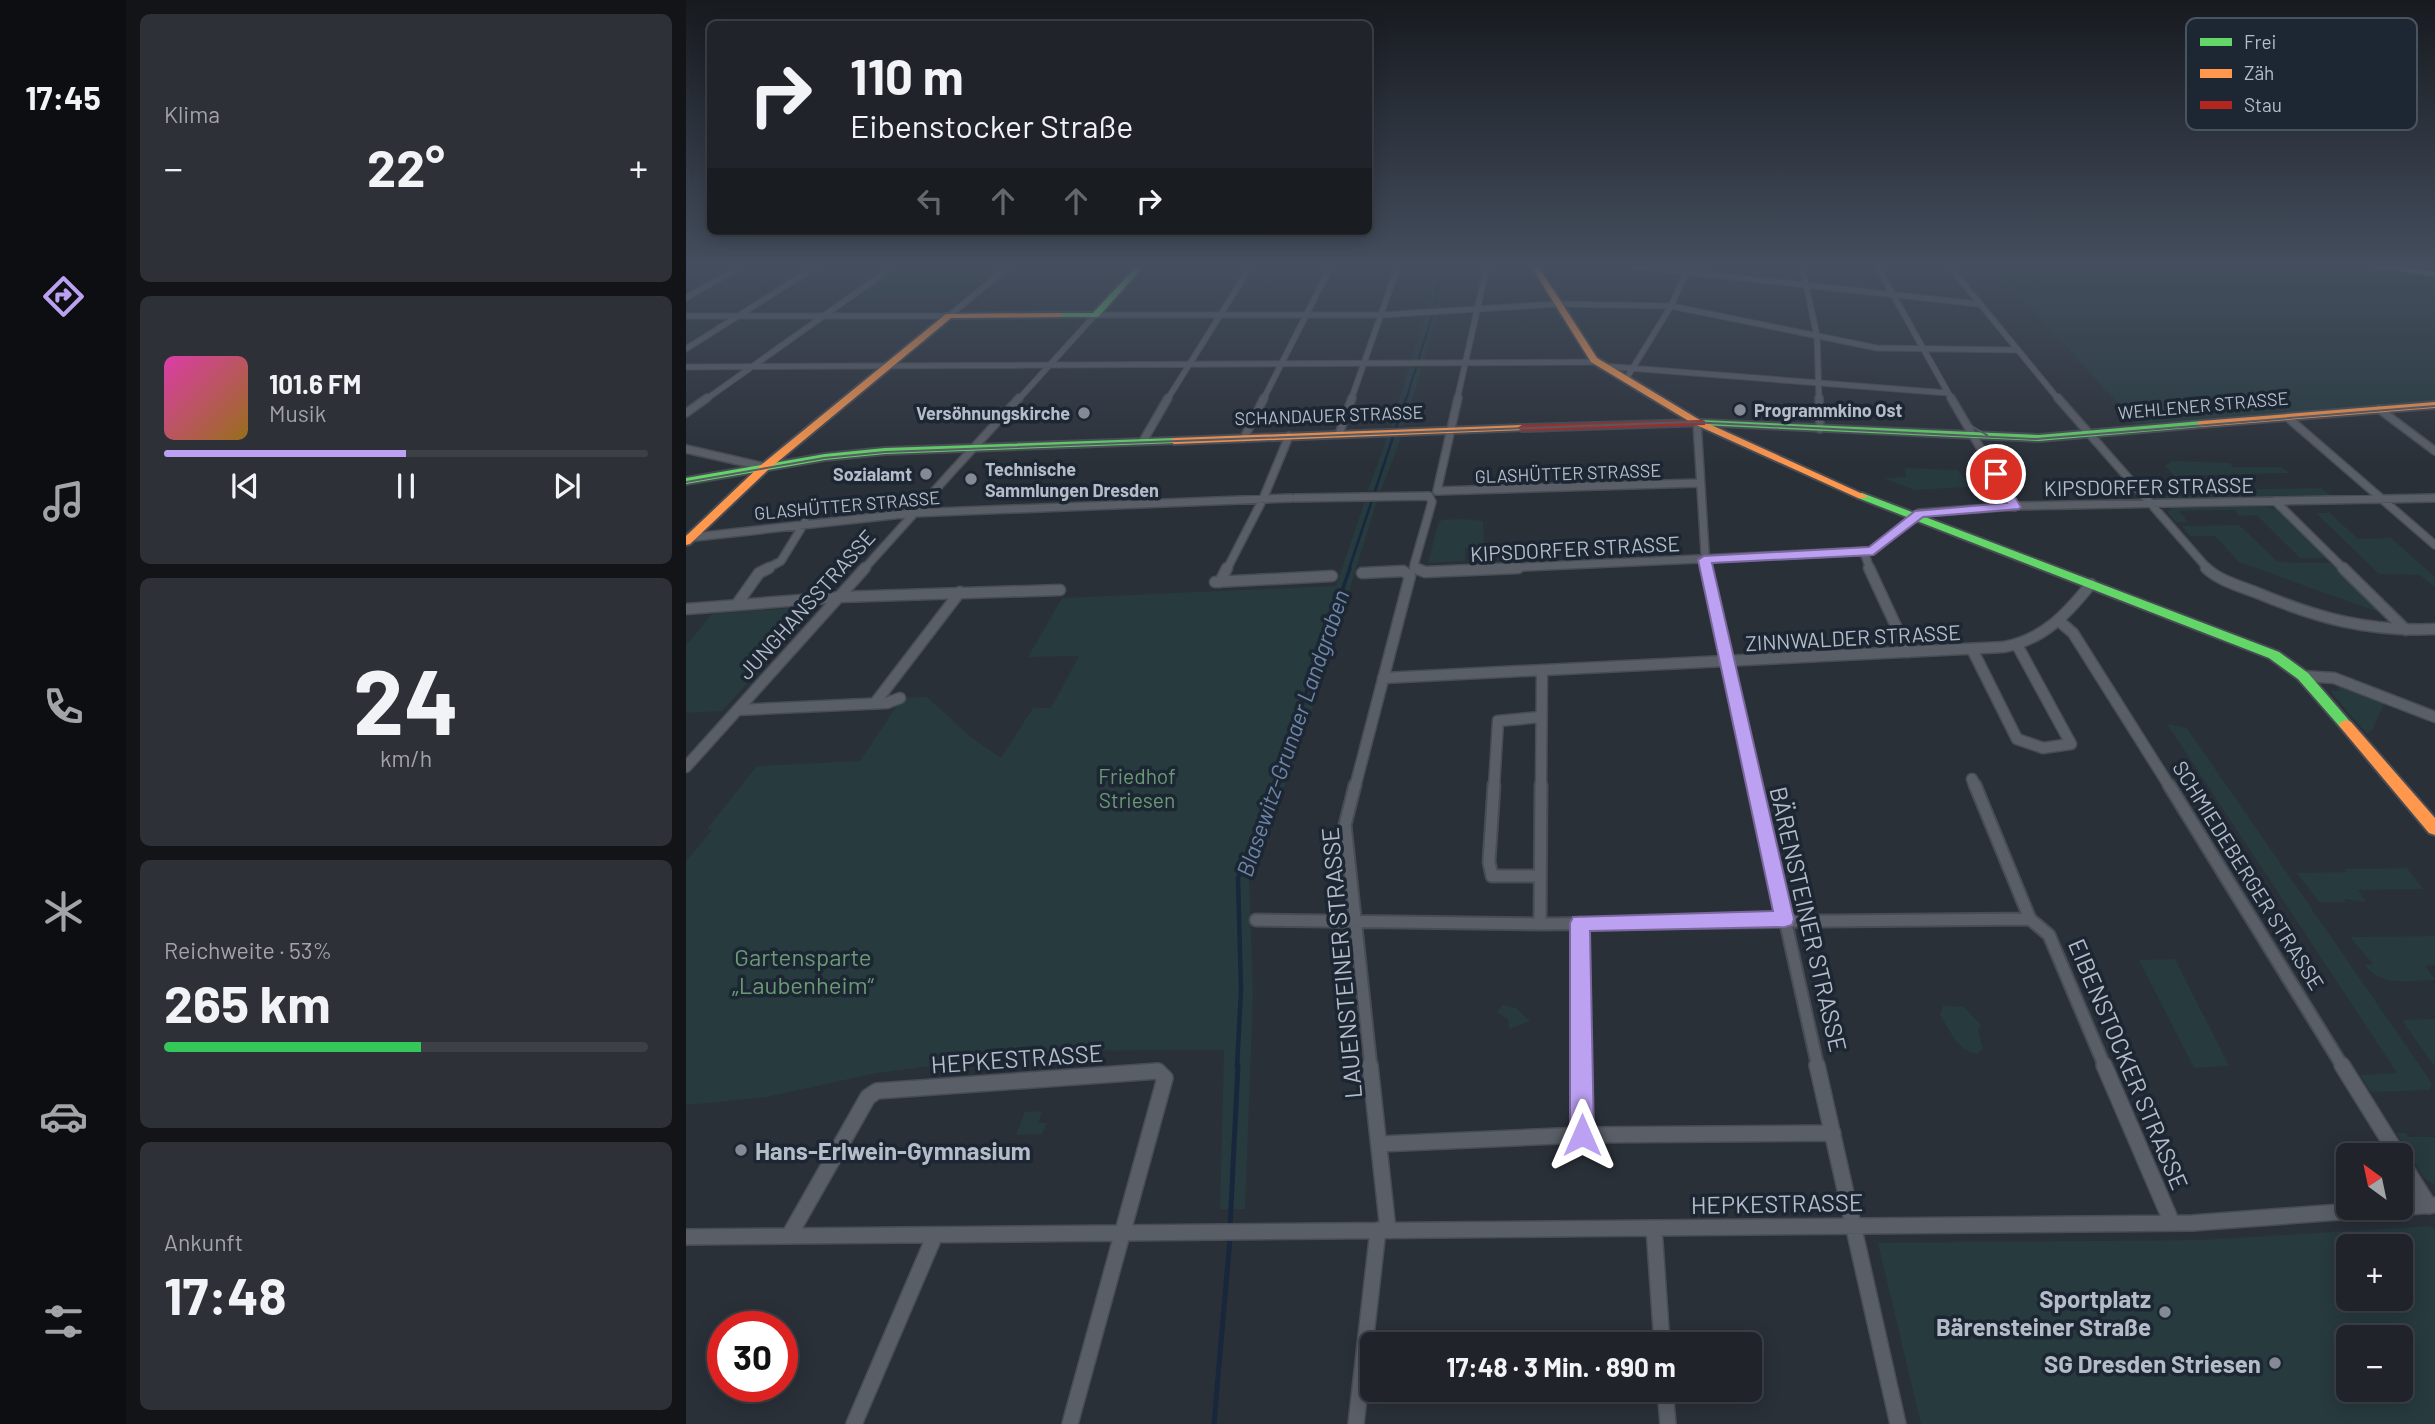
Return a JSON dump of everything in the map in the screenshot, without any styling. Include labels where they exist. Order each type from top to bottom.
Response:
[{"type":"main road","points":[[688,539],[765,467],[929,332]]},
{"type":"main road","points":[[1578,332],[1600,364],[1697,422],[1812,477],[2260,648],[2303,676],[2435,829]]},
{"type":"main road","name":"WEHLENER STRASSE","points":[[1974,437],[2090,434],[2435,405]]},
{"type":"main road","name":"SCHANDAUER STRASSE","points":[[686,481],[869,452],[1389,432],[1697,422],[1974,437]]},
{"type":"main road","points":[[1734,439],[1748,424]]},
{"type":"street","points":[[686,349],[713,332]]},
{"type":"street","points":[[686,413],[800,332]]},
{"type":"street","name":"JUNGHANSSTRASSE","points":[[686,766],[1079,332]]},
{"type":"street","points":[[1143,441],[1187,365],[1210,332]]},
{"type":"street","points":[[1244,438],[1297,332]]},
{"type":"street","points":[[1339,434],[1374,332]]},
{"type":"street","name":"LAUENSTEINER STRASSE","points":[[1356,1424],[1383,1230],[1380,1144],[1345,825],[1452,430],[1473,332]]},
{"type":"street","points":[[1626,379],[1656,332]]},
{"type":"street","points":[[1799,332],[1877,348],[2016,350]]},
{"type":"street","points":[[1815,332],[1820,429]]},
{"type":"street","points":[[1913,332],[2015,507]]},
{"type":"street","points":[[2002,332],[2193,557],[2221,579],[2354,626],[2435,629]]},
{"type":"street","points":[[686,367],[1600,364],[1948,393]]},
{"type":"street","points":[[2379,409],[2435,451]]},
{"type":"street","points":[[2287,417],[2435,545]]},
{"type":"street","name":"BÄRENSTEINER STRASSE","points":[[1697,422],[1704,560],[1898,1424]]},
{"type":"street","points":[[1289,436],[1263,499],[1217,582],[1332,576]]},
{"type":"street","points":[[686,449],[765,467]]},
{"type":"street","name":"GLASHÜTTER STRASSE","points":[[688,539],[805,522],[914,513],[1699,483]]},
{"type":"street","name":"KIPSDORFER STRASSE","points":[[1362,572],[1413,573],[1864,552],[1873,551],[1915,516],[1930,512],[2015,507],[2435,498]]},
{"type":"street","points":[[2275,501],[2406,630]]},
{"type":"street","points":[[737,604],[759,573],[781,561],[805,522]]},
{"type":"street","points":[[1864,552],[1872,579],[1908,652]]},
{"type":"street","name":"ZINNWALDER STRASSE","points":[[1383,678],[2017,645],[2043,635],[2091,584]]},
{"type":"street","points":[[686,609],[840,597],[1060,590]]},
{"type":"street","points":[[875,703],[960,592]]},
{"type":"street","name":"SCHMIEDEBERGER STRASSE","points":[[2059,621],[2073,634],[2092,662],[2391,1143]]},
{"type":"street","points":[[1972,649],[2017,739],[2024,745],[2033,747],[2071,744],[2017,645]]},
{"type":"street","points":[[1540,924],[1542,671]]},
{"type":"street","points":[[2303,676],[2329,676],[2435,717]]},
{"type":"street","points":[[737,710],[875,703],[900,698]]},
{"type":"street","points":[[1540,876],[1492,876],[1489,862],[1498,720],[1541,717]]},
{"type":"street","name":"EIBENSTOCKER STRASSE","points":[[1972,779],[2030,919],[2049,935],[2172,1223]]},
{"type":"street","points":[[1256,920],[1540,924],[1785,919],[2030,919]]},
{"type":"street","points":[[1580,923],[1582,1135]]},
{"type":"street","name":"HEPKESTRASSE","points":[[789,1236],[868,1097],[877,1091],[1158,1071],[1165,1078],[1119,1234]]},
{"type":"street","points":[[1380,1144],[1582,1135],[1833,1133]]},
{"type":"street","points":[[2413,1178],[2432,1205]]},
{"type":"street","name":"HEPKESTRASSE","points":[[686,1237],[2172,1223],[2432,1205]]},
{"type":"street","points":[[1654,1228],[1661,1332]]},
{"type":"street","points":[[1070,1424],[1119,1234]]},
{"type":"street","points":[[854,1424],[935,1235]]},
{"type":"street","points":[[1666,1402],[1668,1424]]},
{"type":"green space","points":[[1420,332],[1433,332],[1424,360],[1411,360]]},
{"type":"green space","points":[[2053,332],[2435,332],[2435,401],[2137,424]]},
{"type":"green space","points":[[1409,368],[1422,368],[1404,426],[1391,426]]},
{"type":"green space","points":[[1387,438],[1401,438],[1381,490],[1368,490]]},
{"type":"green space","points":[[2172,461],[2229,463],[2233,467],[2281,467],[2289,473],[2174,476],[2165,466]]},
{"type":"green space","points":[[1904,468],[1958,470],[1970,487],[1914,490],[1883,478],[1906,477]]},
{"type":"green space","points":[[2153,482],[2162,491],[2321,488],[2331,495],[2161,498],[2148,494],[2139,483]]},
{"type":"green space","points":[[1365,501],[1377,501],[1303,739],[1249,876],[1253,996],[1245,1209],[1220,1209],[1224,1050],[1049,1051],[876,1073],[767,1097],[686,1105],[686,861],[712,830],[707,829],[757,766],[860,761],[902,698],[927,697],[972,738],[1001,758],[1033,708],[1051,708],[1079,656],[1028,657],[1062,598],[1336,586]]},
{"type":"green space","points":[[2262,506],[2278,510],[2328,558],[2300,558],[2257,515],[2239,516],[2235,510],[2179,511],[2188,522],[2176,522],[2167,512],[2172,508]]},
{"type":"green space","points":[[2316,513],[2330,513],[2358,539],[2391,538],[2435,577],[2435,588],[2420,575],[2379,574]]},
{"type":"green space","points":[[1442,520],[1483,521],[1484,545],[1465,548],[1465,561],[1428,563],[1438,524]]},
{"type":"green space","points":[[2239,525],[2278,562],[2331,563],[2381,613],[2239,562],[2215,536],[2190,536],[2182,526]]},
{"type":"green space","points":[[818,606],[722,711],[686,713],[686,646],[712,614]]},
{"type":"green space","points":[[2338,685],[2384,704],[2372,730],[2367,734],[2330,691],[2339,691]]},
{"type":"green space","points":[[2167,724],[2187,728],[2429,1079],[2432,1085],[2429,1090],[2371,1092],[2360,1075],[2397,1073]]},
{"type":"green space","points":[[2407,868],[2423,889],[2358,890],[2366,902],[2344,899],[2346,902],[2319,902],[2297,873],[2346,872],[2344,869]]},
{"type":"green space","points":[[2435,936],[2435,965],[2425,966],[2435,980],[2406,981],[2388,980],[2372,972],[2365,965],[2373,964],[2350,937]]},
{"type":"green space","points":[[2175,959],[2229,1066],[2194,1068],[2139,960]]},
{"type":"green space","points":[[1502,1005],[1516,1008],[1530,1021],[1509,1029],[1508,1019],[1497,1012]]},
{"type":"green space","points":[[1943,1006],[1964,1007],[1981,1025],[1978,1030],[1983,1050],[1976,1054],[1958,1043],[1940,1015]]},
{"type":"green space","points":[[2435,1019],[2435,1067],[2402,1020]]},
{"type":"green space","points":[[1042,1111],[1038,1123],[1047,1123],[1042,1134],[1016,1135],[1025,1112]]},
{"type":"green space","points":[[2396,1133],[2406,1133],[2409,1137],[2435,1137],[2435,1186],[2424,1178],[2413,1160],[2413,1143],[2402,1143]]},
{"type":"green space","name":"Sportplatz Bärensteiner Straße","points":[[2431,1226],[2435,1230],[2435,1424],[1921,1424],[1878,1243],[2200,1240]]},
{"type":"waterway","name":"Blasewitz‐Grunaer Landgraben","points":[[1406,400],[1427,332]]},
{"type":"waterway","name":"Blasewitz‐Grunaer Landgraben","points":[[1349,569],[1406,398]]},
{"type":"waterway","name":"Blasewitz‐Grunaer Landgraben","points":[[1273,787],[1350,568]]},
{"type":"waterway","name":"Blasewitz‐Grunaer Landgraben","points":[[1237,1067],[1241,991],[1238,878],[1274,785]]},
{"type":"waterway","name":"Blasewitz‐Grunaer Landgraben","points":[[1230,1227],[1238,1065]]},
{"type":"waterway","name":"Blasewitz‐Grunaer Landgraben","points":[[1214,1424],[1230,1238]]},
{"type":"tram line","points":[[1916,332],[1968,424],[1987,435]]},
{"type":"tram line","points":[[686,482],[824,458],[885,452],[1689,422],[2036,439],[2435,406]]},
{"type":"traffic: fast","points":[[1702,423],[2039,438],[2201,424]]},
{"type":"traffic: fast","points":[[686,481],[825,457],[885,451],[1174,441]]},
{"type":"traffic: fast","points":[[1862,496],[2274,655],[2303,676],[2346,725]]},
{"type":"traffic: slow","points":[[686,542],[765,467],[929,332]]},
{"type":"traffic: slow","points":[[1576,332],[1594,360],[1695,421],[1862,496]]},
{"type":"traffic: slow","points":[[2201,424],[2435,405]]},
{"type":"traffic: slow","points":[[1174,441],[1522,428]]},
{"type":"traffic: slow","points":[[2346,725],[2435,829]]},
{"type":"traffic: jam","points":[[1522,428],[1702,423]]},
{"type":"place","name":"Programmkino Ost","points":[[1740,410]]},
{"type":"place","name":"Versöhnungskirche","points":[[1084,413]]},
{"type":"place","name":"Sozialamt","points":[[926,474]]},
{"type":"place","name":"Technische Sammlungen Dresden","points":[[971,479]]},
{"type":"place","name":"Hans-Erlwein-Gymnasium","points":[[741,1150]]},
{"type":"place","name":"Sportplatz Bärensteiner Straße","points":[[2165,1312]]},
{"type":"place","name":"SG Dresden Striesen","points":[[2275,1363]]},
{"type":"route","points":[[1582,1135],[1580,923],[1785,919],[1704,560],[1873,551],[1919,513],[2015,507],[1996,474]]},
{"type":"park label","name":"Friedhof Striesen","points":[[1137,787]]},
{"type":"park label","name":"Gartensparte „Laubenheim“","points":[[803,970]]}]
